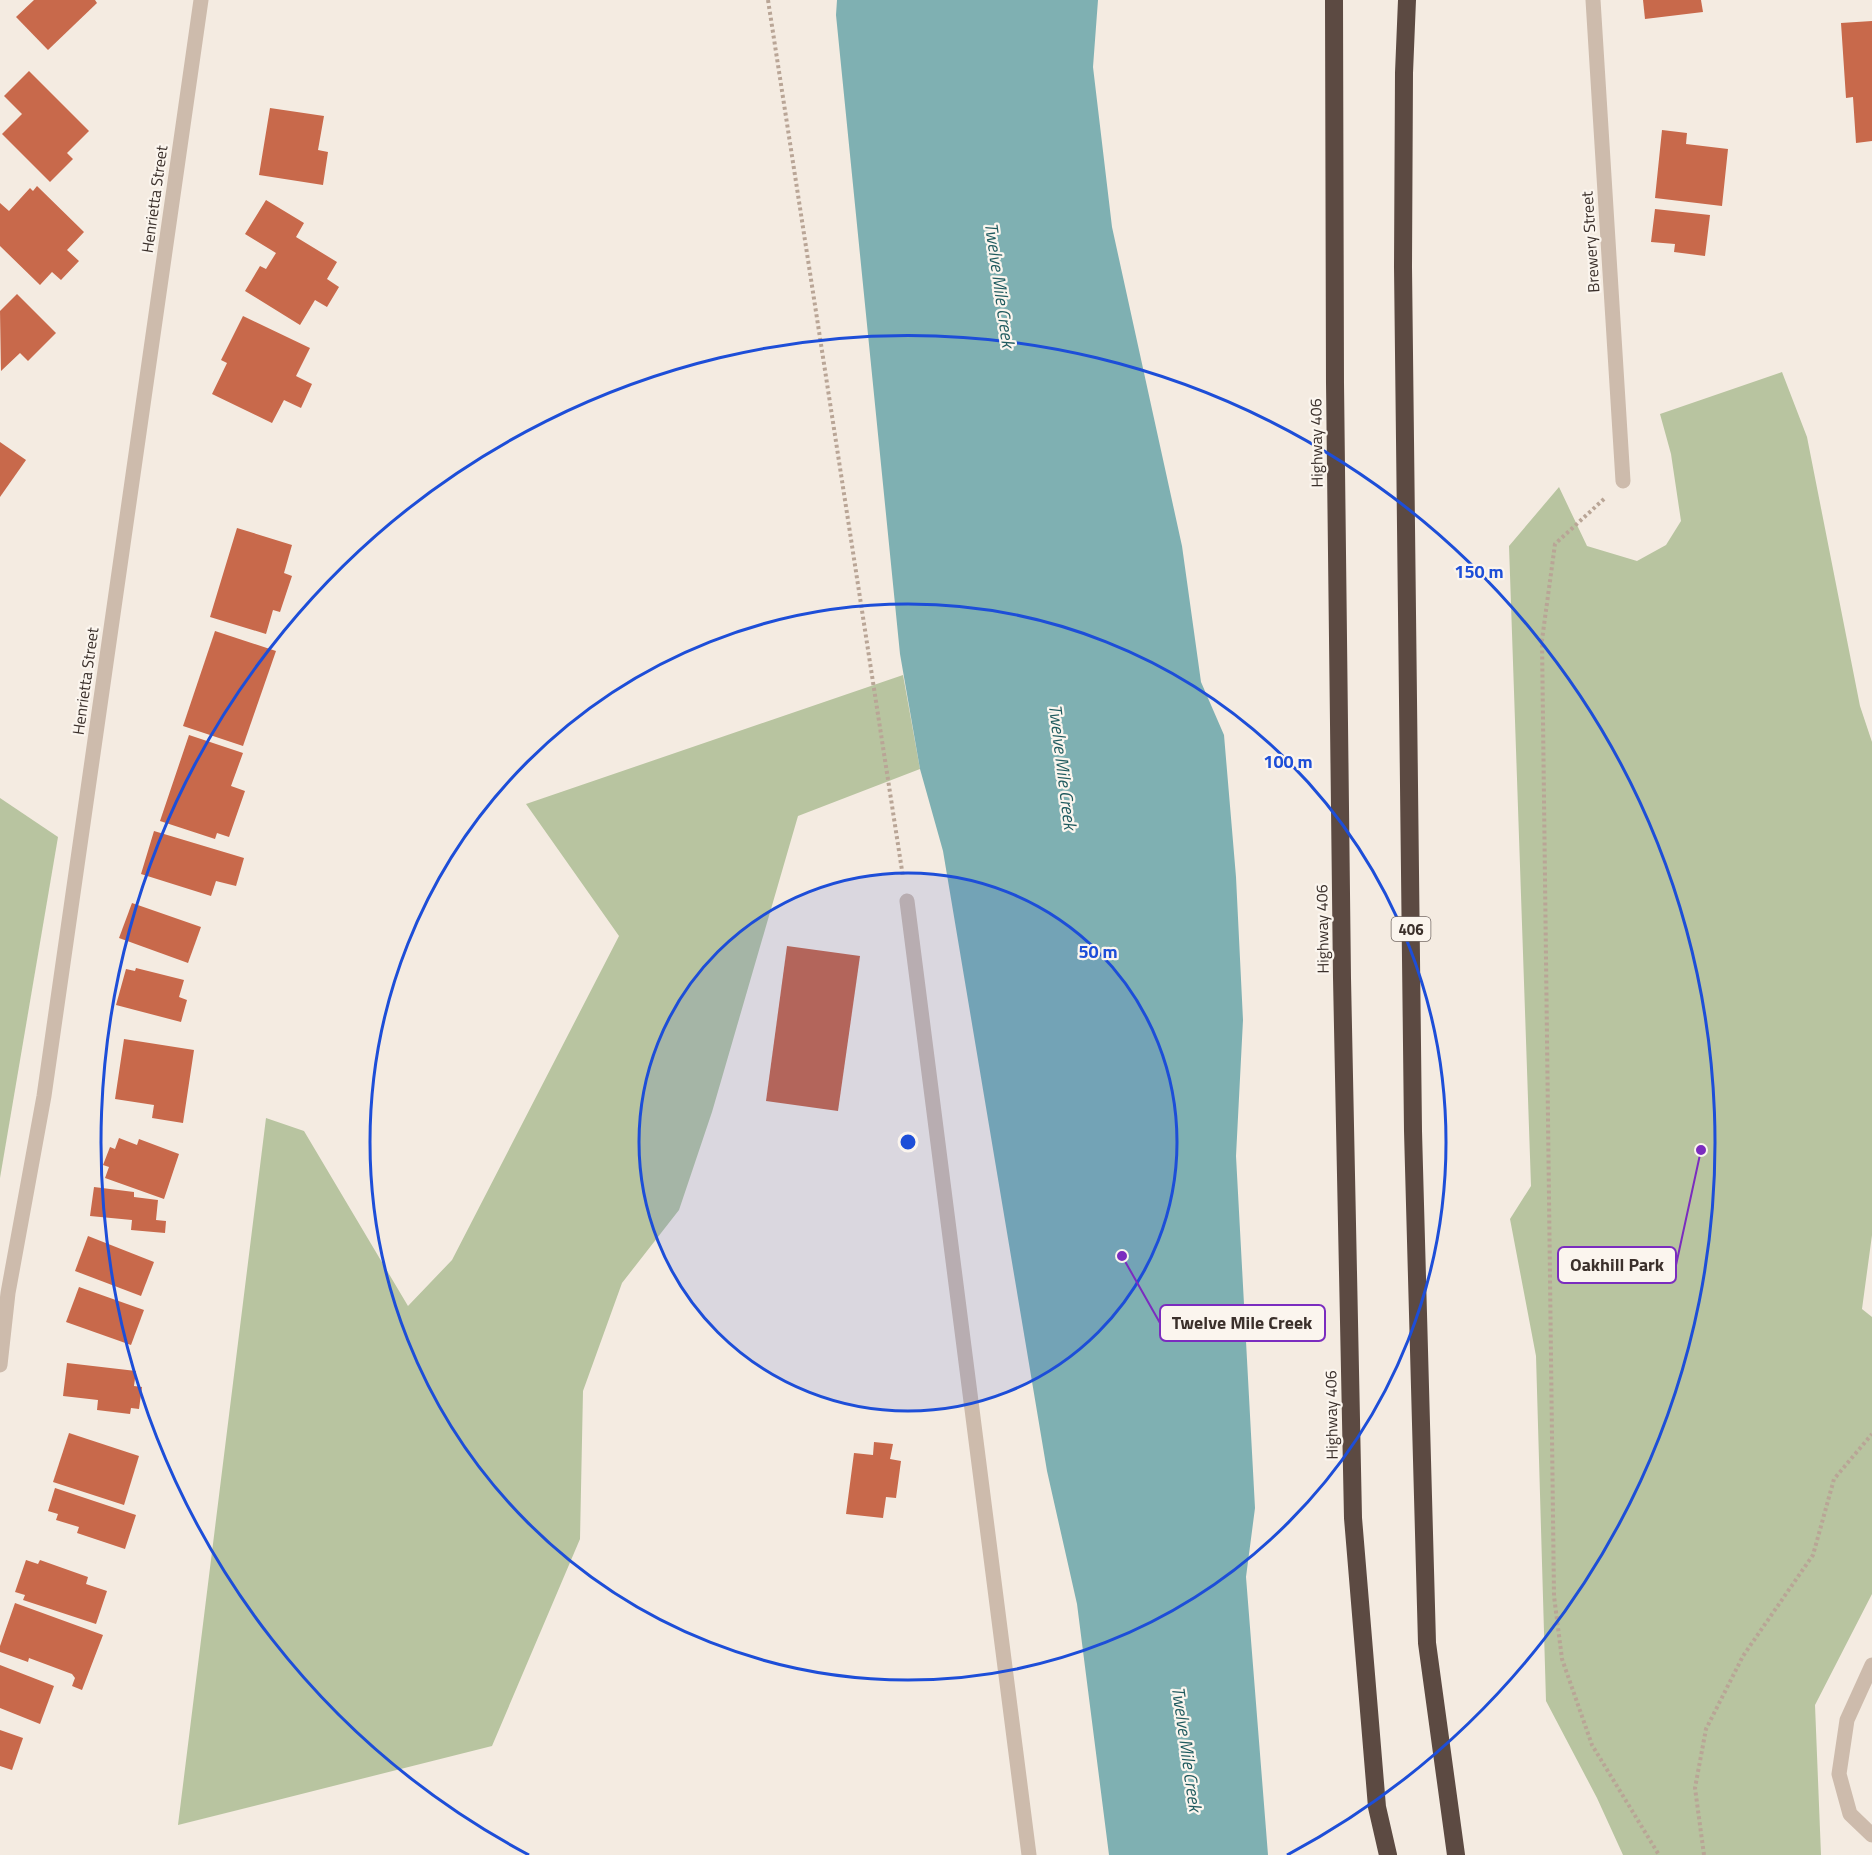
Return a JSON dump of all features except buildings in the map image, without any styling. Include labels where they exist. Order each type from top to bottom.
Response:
[{"type":"highway","name":"Highway 406","points":[[1334,0],[1335,382],[1340,812],[1353,1518],[1377,1807],[1388,1855]]},
{"type":"highway","name":"406","points":[[1407,0],[1404,73],[1403,267],[1413,1143],[1427,1643],[1456,1855]]},
{"type":"street","name":"Henrietta Street","points":[[0,1365],[8,1293],[44,1096],[201,0]]},
{"type":"street","name":"Brewery Street","points":[[1593,0],[1623,481]]},
{"type":"street","points":[[907,901],[1029,1855]]},
{"type":"street","points":[[1872,1665],[1846,1720],[1839,1774],[1850,1814],[1872,1835]]},
{"type":"path","points":[[768,0],[907,901]]},
{"type":"path","points":[[1623,481],[1555,544],[1542,640],[1554,1596],[1562,1659],[1592,1745],[1659,1855]]},
{"type":"path","points":[[1704,1855],[1695,1788],[1706,1729],[1743,1656],[1813,1555],[1834,1479],[1872,1434]]},
{"type":"green space","points":[[1782,372],[1807,437],[1860,706],[1872,742],[1872,1235],[1862,1309],[1872,1317],[1872,1594],[1815,1705],[1821,1855],[1623,1855],[1597,1798],[1546,1701],[1536,1356],[1510,1219],[1531,1186],[1509,546],[1559,487],[1587,546],[1637,561],[1666,545],[1681,521],[1671,454],[1660,414]]},
{"type":"green space","points":[[903,675],[920,769],[798,816],[712,1112],[679,1210],[622,1283],[583,1391],[580,1539],[492,1746],[178,1825],[266,1118],[304,1131],[408,1306],[452,1260],[619,936],[526,804]]},
{"type":"green space","points":[[0,798],[58,837],[0,1178]]},
{"type":"water","points":[[837,0],[1098,0],[1093,67],[1112,227],[1182,546],[1201,682],[1224,735],[1236,877],[1243,1020],[1236,1156],[1255,1508],[1246,1577],[1268,1855],[1109,1855],[1077,1604],[1047,1471],[943,851],[920,769],[900,654],[836,15]]},
{"type":"place","name":"Oakhill Park","points":[[1701,1150]]},
{"type":"place","name":"Twelve Mile Creek","points":[[1122,1256]]}]
